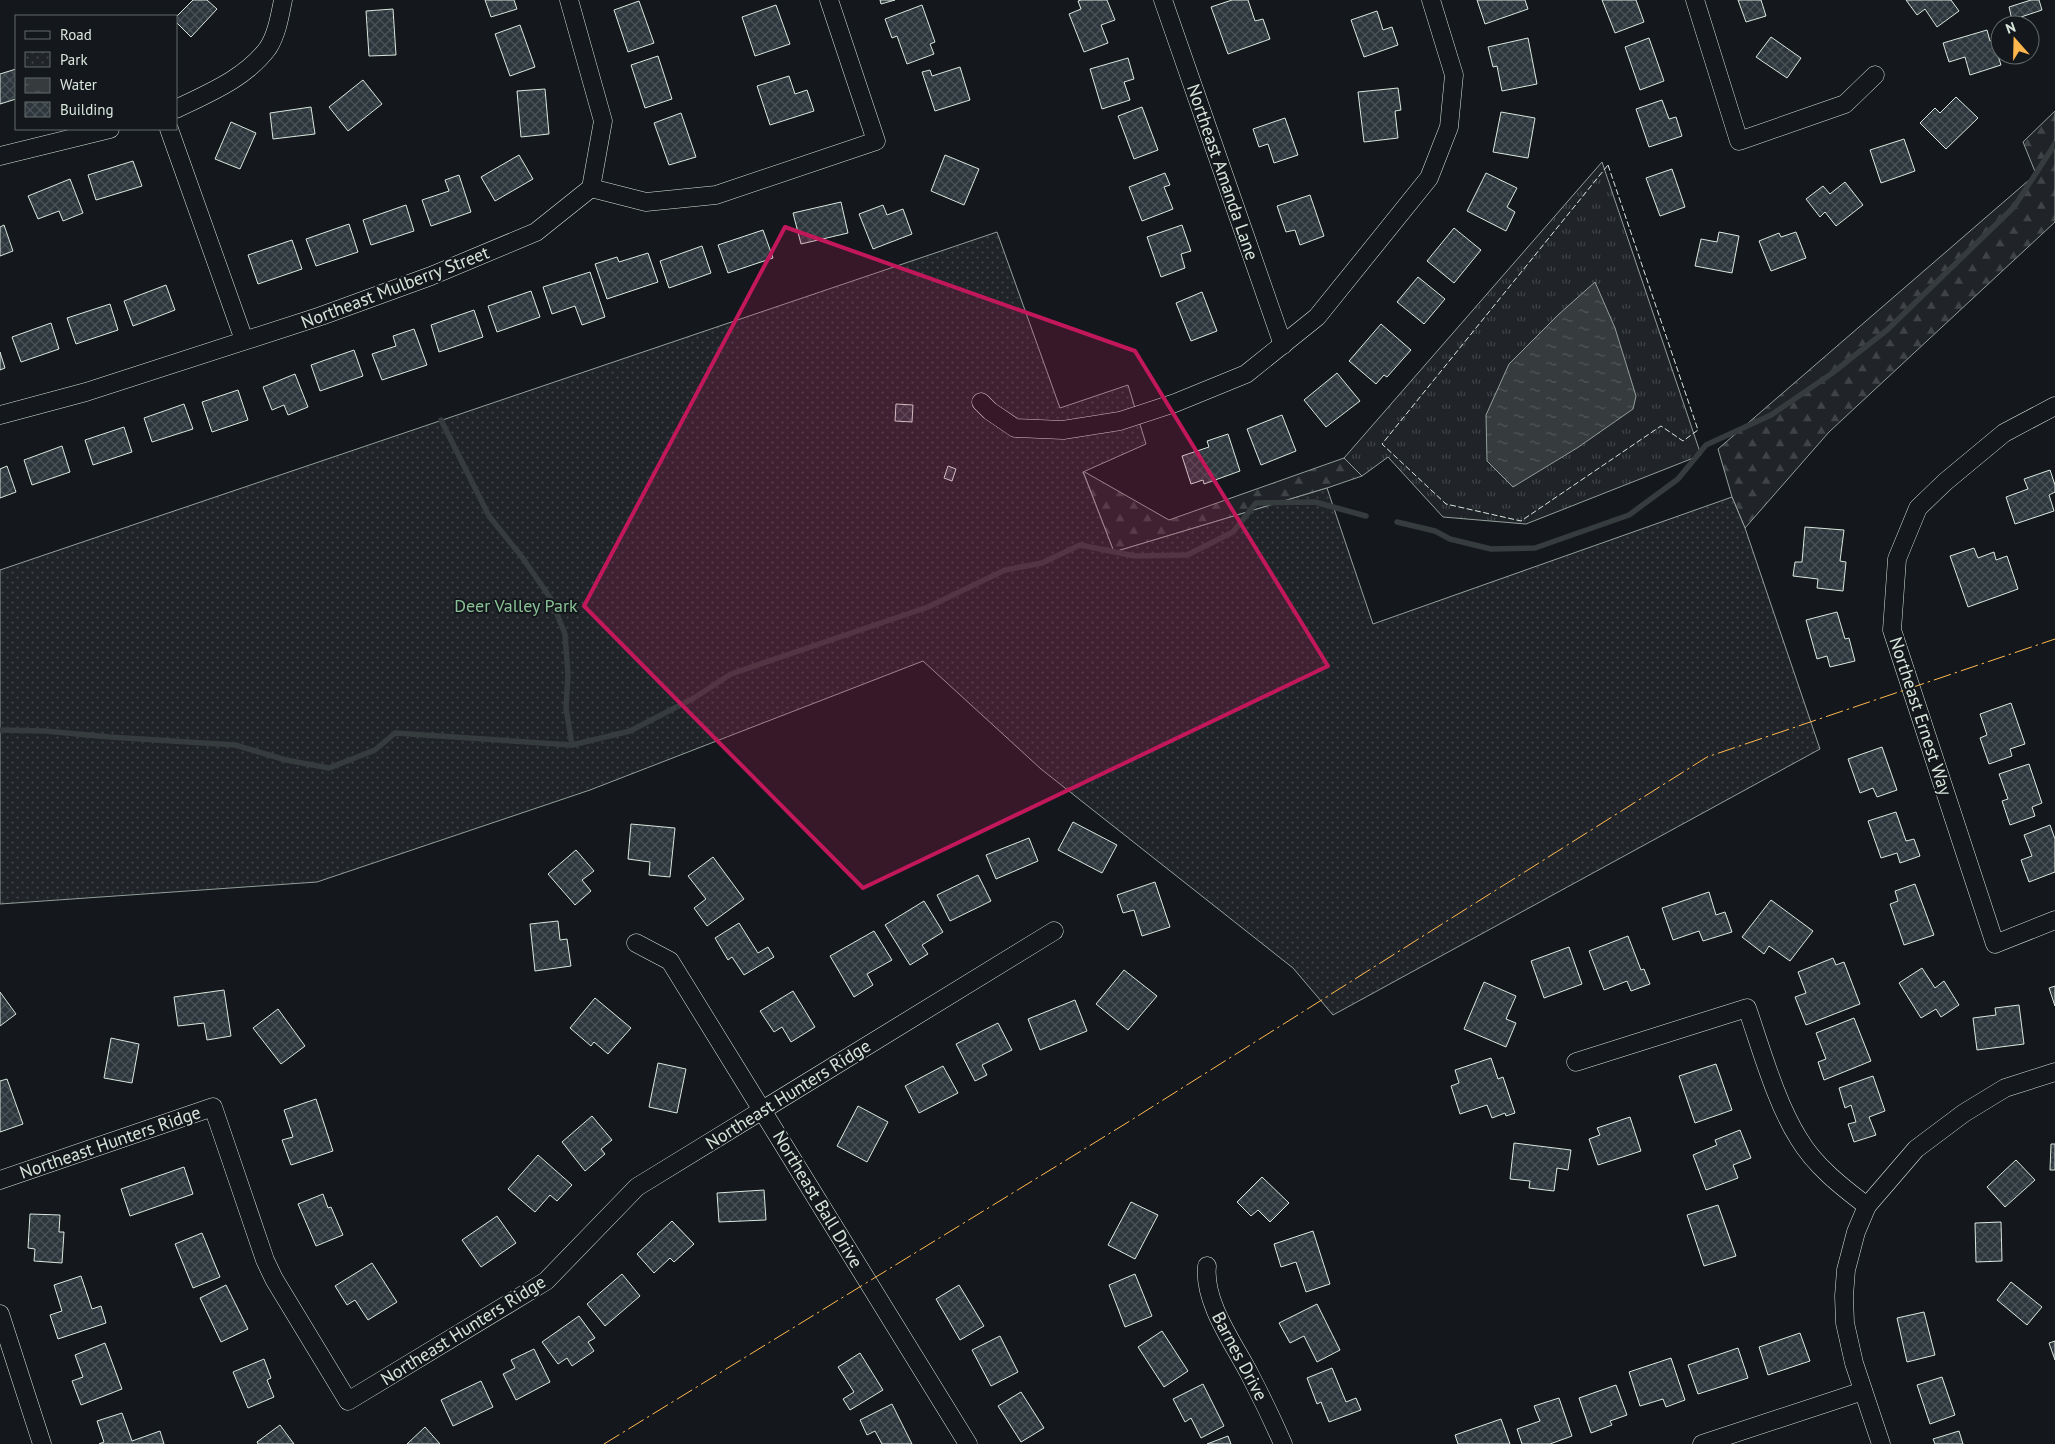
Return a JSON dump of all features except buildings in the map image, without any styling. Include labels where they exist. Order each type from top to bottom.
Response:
[{"type":"street","points":[[178,109],[228,84],[249,68],[268,47],[277,27],[283,0]]},
{"type":"street","points":[[570,0],[603,120],[592,188],[646,202],[716,195],[876,141],[829,0]]},
{"type":"street","name":"Northeast Amanda Lane","points":[[1163,0],[1283,345]]},
{"type":"street","points":[[981,402],[990,411],[1015,428],[1063,430],[1120,421],[1175,403],[1246,374],[1317,317],[1429,178],[1448,127],[1454,75],[1431,0]]},
{"type":"street","points":[[1695,0],[1738,141],[1845,104],[1875,75]]},
{"type":"street","points":[[0,156],[106,130]]},
{"type":"street","points":[[169,130],[244,340]]},
{"type":"street","name":"Northeast Mulberry Street","points":[[0,415],[86,392],[321,316],[431,276],[536,232],[592,188]]},
{"type":"street","name":"Northeast Ernest Way","points":[[2055,406],[2004,433],[1945,482],[1918,508],[1897,559],[1892,630],[1996,944],[2055,920]]},
{"type":"street","name":"Northeast Hunters Ridge","points":[[0,1180],[213,1107],[265,1260],[274,1279],[348,1401],[546,1281],[637,1187],[1054,931]]},
{"type":"street","name":"Northeast Ball Drive","points":[[636,944],[670,960],[968,1444]]},
{"type":"street","points":[[1576,1062],[1746,1008],[1785,1112],[1799,1140],[1813,1159],[1838,1183],[1867,1206]]},
{"type":"street","points":[[1881,1444],[1863,1391],[1845,1323],[1844,1296],[1846,1270],[1856,1232],[1867,1206],[1916,1148],[1964,1114],[2006,1088],[2055,1072]]},
{"type":"street","name":"Barnes Drive","points":[[1207,1266],[1206,1278],[1212,1302],[1267,1408],[1283,1444]]},
{"type":"street","points":[[0,1314],[42,1444]]},
{"type":"street","points":[[1709,1443],[1863,1391]]},
{"type":"highlighted area","points":[[785,227],[1135,351],[1328,666],[863,888],[584,606]]},
{"type":"green space","points":[[2055,111],[2055,222],[1829,432],[1745,528],[1732,497],[1718,449],[2036,174],[2023,142]]},
{"type":"green space","points":[[1602,162],[1701,455],[1526,524],[1443,517],[1388,457],[1362,476],[1344,458]]},
{"type":"green space","name":"Deer Valley Park","points":[[997,232],[1060,408],[1128,385],[1146,444],[1083,472],[1114,552],[1327,488],[1373,624],[1732,497],[1745,528],[1820,749],[1333,1015],[1293,968],[1041,769],[923,661],[590,790],[317,882],[0,904],[0,570]]},
{"type":"green space","points":[[1344,458],[1362,476],[1114,552],[1083,471],[1169,520]]},
{"type":"water","points":[[1595,282],[1615,328],[1636,396],[1633,409],[1577,448],[1513,487],[1487,461],[1486,415],[1509,364],[1558,315]]},
{"type":"waterway","points":[[1397,522],[1435,531],[1450,539],[1491,549],[1535,548],[1629,515],[1678,479],[1706,445],[1771,415],[1831,374],[1887,330],[2014,207],[2055,144]]},
{"type":"waterway","points":[[441,420],[489,516],[522,557],[551,599],[565,634],[568,674],[566,708],[572,745]]},
{"type":"waterway","points":[[0,730],[45,731],[235,745],[286,760],[329,768],[375,750],[395,733],[572,745],[630,731],[694,698],[731,674],[928,607],[1005,570],[1042,563],[1080,545],[1135,556],[1187,555],[1233,532],[1256,503],[1315,502],[1366,516]]},
{"type":"fence","points":[[1608,165],[1698,430],[1683,441],[1661,426],[1521,521],[1446,504],[1382,444],[1608,165]]},
{"type":"power","points":[[604,1444],[1125,1124],[1707,757],[2055,639]]}]
